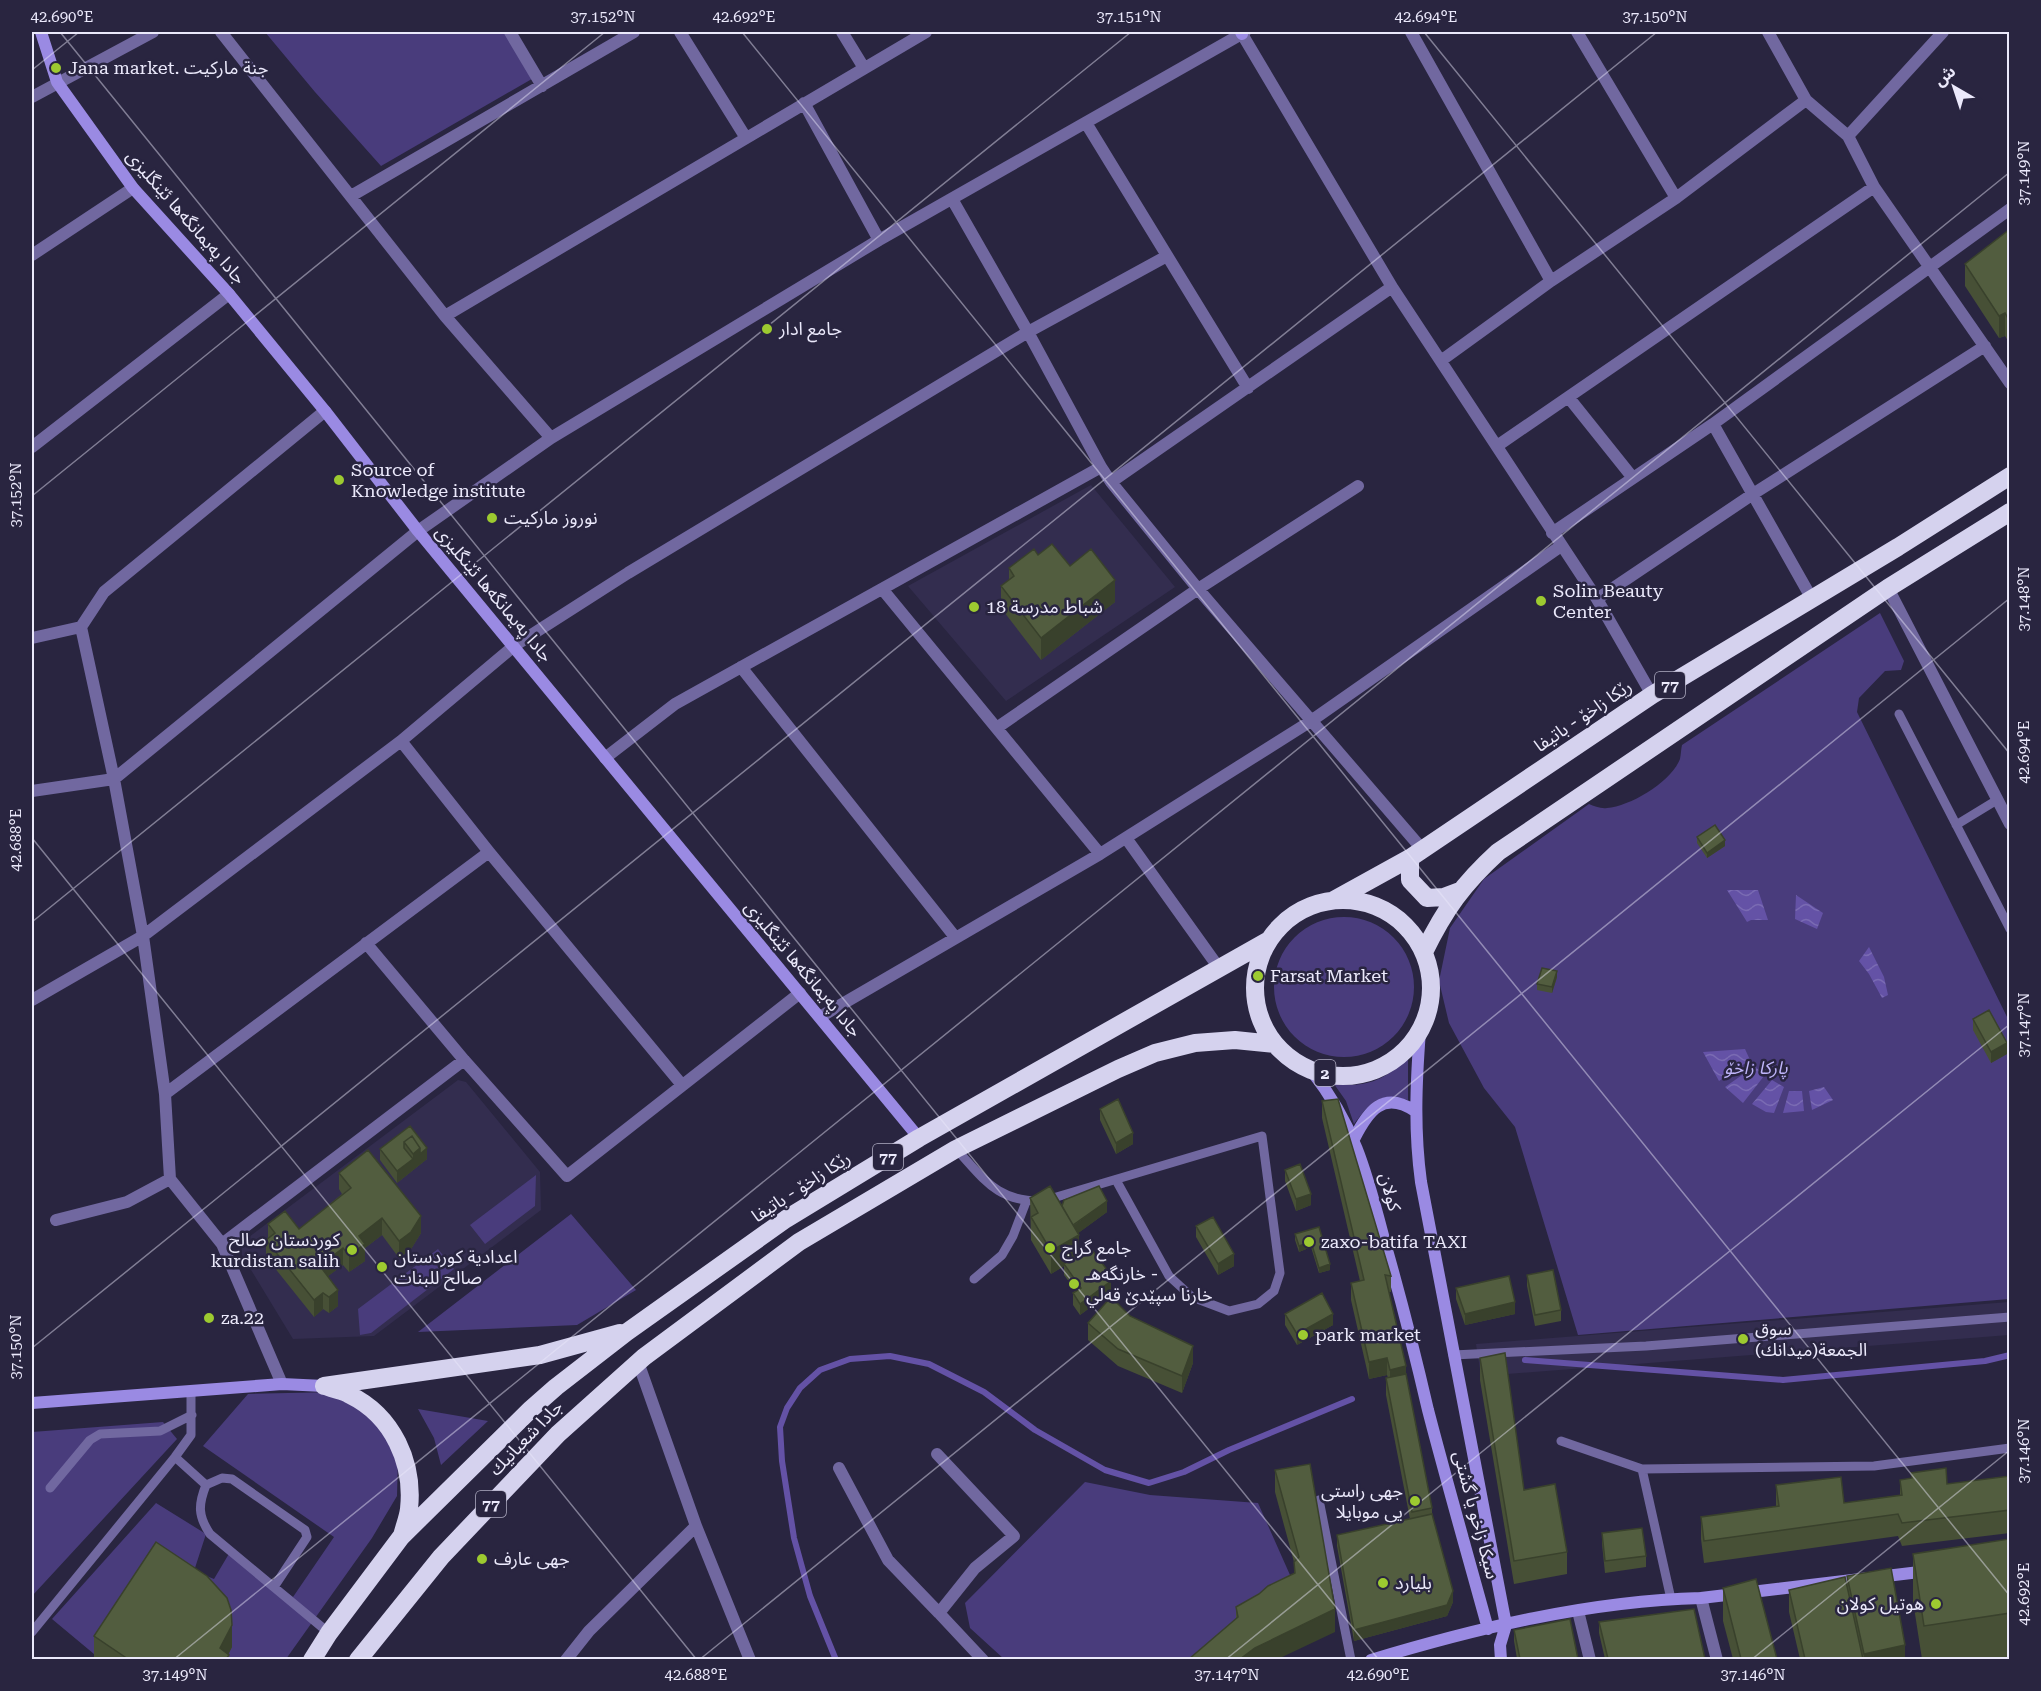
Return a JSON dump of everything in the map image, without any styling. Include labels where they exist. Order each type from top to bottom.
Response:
[{"type":"highway","name":"رێکا زاخۆ - باتیفا","points":[[1334,900],[1416,853],[1652,695],[2010,476]]},
{"type":"highway","name":"77","points":[[1424,952],[1437,924],[1460,891],[1473,875],[1498,852],[1888,588],[2010,512]]},
{"type":"highway","points":[[1416,853],[1410,880],[1427,898],[1444,897],[1460,891]]},
{"type":"highway","name":"2","points":[[1334,900],[1362,901],[1387,911],[1409,929],[1424,952],[1431,978],[1430,1005],[1420,1031],[1405,1050],[1384,1066],[1361,1074],[1336,1076],[1311,1070],[1292,1059],[1275,1044],[1263,1025],[1256,1004],[1255,982],[1259,960],[1269,940],[1286,920],[1308,906],[1334,900]]},
{"type":"highway","name":"رێکا زاخۆ - باتیفا","points":[[400,1540],[556,1387],[627,1332],[786,1219],[919,1138],[1269,940]]},
{"type":"highway","name":"77","points":[[638,1362],[799,1242],[956,1149],[1155,1053],[1195,1043],[1235,1040],[1275,1044]]},
{"type":"highway","points":[[324,1386],[540,1355],[627,1332]]},
{"type":"highway","name":"جادا شعبانيك","points":[[358,1659],[441,1557],[558,1434],[638,1362]]},
{"type":"highway","points":[[324,1386],[350,1395],[373,1410],[392,1431],[404,1455],[410,1483],[409,1511],[400,1540]]},
{"type":"highway","name":"77","points":[[312,1659],[400,1540]]},
{"type":"main road","name":"جادا په‌يمانگه‌ها ئێنگليزى","points":[[41,32],[57,82],[133,188],[229,294],[325,411],[418,531],[919,1138]]},
{"type":"main road","points":[[1420,1031],[1415,1111],[1416,1145],[1453,1355],[1506,1625],[1500,1645],[1501,1659]]},
{"type":"main road","name":"كولان","points":[[1311,1070],[1328,1091],[1354,1139],[1364,1166],[1429,1411]]},
{"type":"main road","points":[[1354,1139],[1371,1111],[1383,1103],[1395,1101],[1415,1111]]},
{"type":"main road","points":[[32,1402],[282,1384],[324,1386]]},
{"type":"main road","name":"سیکا زاخو یا گشتى","points":[[1429,1411],[1488,1629]]},
{"type":"main road","points":[[1371,1659],[1488,1629],[1578,1611],[1938,1570]]},
{"type":"street","points":[[32,97],[153,32]]},
{"type":"street","points":[[221,32],[445,316],[551,438]]},
{"type":"street","points":[[510,32],[542,86]]},
{"type":"street","points":[[351,196],[634,32]]},
{"type":"street","points":[[680,32],[746,138]]},
{"type":"street","points":[[842,32],[864,68]]},
{"type":"street","points":[[445,316],[926,32]]},
{"type":"street","points":[[32,791],[114,779],[418,531],[551,438],[879,240],[1243,32],[1392,287],[1597,599],[1652,695]]},
{"type":"street","points":[[1411,32],[1551,281]]},
{"type":"street","points":[[1577,32],[1676,198]]},
{"type":"street","points":[[1768,32],[1806,100],[1848,136],[1874,187],[2010,382]]},
{"type":"street","points":[[1848,136],[1943,32]]},
{"type":"street","points":[[1442,360],[1551,281],[1676,198],[1806,100]]},
{"type":"street","points":[[804,103],[879,240]]},
{"type":"street","points":[[1086,123],[1248,388]]},
{"type":"street","points":[[1497,446],[1874,187]]},
{"type":"street","points":[[32,255],[133,188]]},
{"type":"street","points":[[952,199],[1111,482],[1198,589],[1311,721],[1416,853]]},
{"type":"street","points":[[1552,533],[1713,424],[2010,209]]},
{"type":"street","points":[[32,1000],[143,936],[401,741],[514,646],[628,573],[1028,332],[1167,256]]},
{"type":"street","points":[[1111,482],[1392,287]]},
{"type":"street","points":[[32,447],[229,294]]},
{"type":"street","points":[[1597,599],[1753,494],[1985,346]]},
{"type":"street","points":[[1569,398],[1633,478]]},
{"type":"street","points":[[32,638],[81,627],[104,592],[325,411]]},
{"type":"street","points":[[1713,424],[1812,599]]},
{"type":"street","points":[[605,758],[675,704],[1101,467]]},
{"type":"street","points":[[998,727],[1198,589],[1358,486]]},
{"type":"street","points":[[820,1017],[1100,854],[1311,721],[1561,546]]},
{"type":"street","points":[[1888,588],[2010,824]]},
{"type":"street","points":[[883,590],[998,727],[1100,854]]},
{"type":"street","points":[[81,627],[114,779],[143,936],[165,1094],[170,1179],[222,1245],[282,1384]]},
{"type":"street","points":[[741,667],[955,937]]},
{"type":"street","points":[[401,741],[489,852],[681,1085]]},
{"type":"street","points":[[1125,838],[1219,968]]},
{"type":"street","points":[[165,1094],[489,852]]},
{"type":"street","points":[[366,943],[464,1060],[567,1176],[800,993]]},
{"type":"street","points":[[222,1245],[464,1060]]},
{"type":"street","points":[[56,1220],[127,1202],[170,1179]]},
{"type":"street","points":[[638,1362],[696,1526],[750,1659]]},
{"type":"street","points":[[937,1454],[1014,1536],[975,1568],[939,1613]]},
{"type":"street","points":[[839,1468],[888,1560],[983,1659]]},
{"type":"street","points":[[566,1659],[589,1631],[696,1526]]},
{"type":"street","points":[[1701,1598],[1717,1659]]},
{"type":"street","points":[[1578,1611],[1590,1659]]},
{"type":"lane","points":[[1899,714],[2010,929]]},
{"type":"lane","points":[[1956,825],[1998,800]]},
{"type":"lane","points":[[956,1149],[994,1189],[1009,1198],[1026,1202],[1059,1198],[1116,1180],[1263,1136],[1280,1273],[1274,1290],[1258,1304],[1228,1311],[1192,1297],[1169,1276],[1116,1180]]},
{"type":"lane","points":[[974,1279],[1002,1255],[1013,1236],[1026,1202]]},
{"type":"lane","points":[[1453,1355],[1646,1346],[2010,1317]]},
{"type":"lane","points":[[32,1632],[191,1435],[191,1391]]},
{"type":"lane","points":[[50,1488],[90,1440],[100,1434],[160,1431],[192,1415]]},
{"type":"lane","points":[[1561,1441],[1641,1468],[1874,1466],[2010,1449]]},
{"type":"lane","points":[[175,1457],[206,1485]]},
{"type":"lane","points":[[1641,1468],[1671,1599]]},
{"type":"lane","points":[[274,1587],[307,1537],[305,1530],[232,1479],[222,1478],[206,1485],[202,1495],[200,1514],[210,1534],[329,1633]]},
{"type":"lane","points":[[1319,1500],[1351,1659]]},
{"type":"shaded area","points":[[1091,485],[1175,587],[1006,701],[908,586]]},
{"type":"shaded area","points":[[458,1080],[466,1082],[540,1172],[541,1210],[374,1336],[293,1339],[242,1255],[241,1243]]},
{"type":"shaded area","name":"سوق الجمعة(ميدانك)","points":[[2009,1302],[2009,1335],[1481,1376],[1476,1344]]},
{"type":"green space","points":[[265,32],[508,32],[537,76],[381,166]]},
{"type":"green space","name":"پارکا زاخۆ","points":[[1880,613],[1904,661],[1901,670],[1885,671],[1859,698],[1857,712],[2009,1021],[2009,1299],[1578,1335],[1515,1127],[1484,1088],[1449,1023],[1439,981],[1450,928],[1484,879],[1589,804],[1602,808],[1617,806],[1649,791],[1675,768],[1680,759],[1682,745]]},
{"type":"green space","points":[[1344,917],[1371,923],[1383,929],[1393,938],[1402,948],[1408,960],[1414,987],[1408,1014],[1402,1026],[1393,1036],[1383,1045],[1371,1051],[1344,1057],[1317,1051],[1305,1045],[1295,1036],[1286,1026],[1280,1014],[1274,987],[1280,960],[1286,948],[1295,938],[1305,929],[1317,923]]},
{"type":"green space","points":[[1408,1057],[1408,1100],[1389,1097],[1376,1100],[1354,1124],[1346,1101],[1334,1084],[1356,1085],[1375,1081],[1392,1071]]},
{"type":"green space","points":[[536,1175],[535,1206],[485,1244],[470,1225]]},
{"type":"green space","points":[[571,1214],[636,1290],[577,1325],[418,1332]]},
{"type":"green space","points":[[438,1249],[454,1269],[371,1333],[360,1335],[358,1309]]},
{"type":"green space","points":[[334,1392],[377,1421],[398,1456],[397,1496],[372,1538],[286,1659],[100,1659],[52,1619],[156,1503],[206,1534],[194,1571],[214,1579],[230,1552],[293,1597],[334,1537],[203,1446],[248,1394]]},
{"type":"green space","points":[[418,1409],[488,1421],[441,1465],[434,1438]]},
{"type":"green space","points":[[163,1422],[177,1439],[32,1596],[32,1432]]},
{"type":"green space","points":[[1085,1482],[1150,1495],[1258,1503],[1290,1575],[1288,1593],[1202,1659],[1004,1659],[970,1628],[965,1603]]},
{"type":"water","points":[[1727,890],[1758,890],[1768,920],[1747,922]]},
{"type":"water","points":[[1796,895],[1823,913],[1817,929],[1795,919]]},
{"type":"water","points":[[1869,947],[1884,977],[1888,995],[1882,998],[1859,961]]},
{"type":"water","points":[[1745,1049],[1750,1060],[1719,1081],[1703,1052]]},
{"type":"water","points":[[1755,1066],[1764,1076],[1743,1103],[1725,1087]]},
{"type":"water","points":[[1772,1080],[1784,1087],[1774,1113],[1766,1112],[1752,1104]]},
{"type":"water","points":[[1824,1087],[1833,1100],[1812,1110],[1809,1091]]},
{"type":"water","points":[[1789,1091],[1802,1091],[1804,1111],[1783,1113]]},
{"type":"building","points":[[2010,229],[2010,322],[2005,313],[1999,316],[1965,264]]},
{"type":"building","points":[[1052,544],[1070,566],[1091,549],[1115,580],[1041,638],[1001,586],[1014,576],[1009,568],[1034,549],[1038,555]]},
{"type":"building","points":[[1715,825],[1725,840],[1707,853],[1697,837]]},
{"type":"building","points":[[1542,968],[1557,971],[1552,987],[1537,984]]},
{"type":"building","points":[[1989,1010],[2007,1043],[1991,1052],[1973,1019]]},
{"type":"building","points":[[1118,1099],[1133,1133],[1116,1143],[1100,1109]]},
{"type":"building","points":[[1338,1099],[1391,1276],[1385,1275],[1406,1366],[1390,1370],[1387,1358],[1369,1362],[1351,1283],[1364,1280],[1322,1101]]},
{"type":"building","points":[[410,1126],[427,1148],[420,1154],[420,1148],[412,1136],[404,1142],[404,1148],[413,1159],[397,1171],[380,1149]]},
{"type":"building","points":[[412,1136],[420,1148],[413,1154],[404,1142]]},
{"type":"building","points":[[368,1150],[421,1216],[411,1232],[399,1241],[382,1218],[359,1236],[365,1244],[349,1255],[343,1248],[320,1266],[338,1290],[329,1297],[323,1293],[314,1300],[266,1240],[275,1233],[268,1224],[285,1211],[299,1229],[351,1188],[339,1173]]},
{"type":"building","points":[[1300,1164],[1311,1194],[1296,1199],[1285,1170]]},
{"type":"building","points":[[1050,1186],[1079,1235],[1051,1251],[1031,1217],[1038,1213],[1030,1198]]},
{"type":"building","points":[[1099,1186],[1107,1201],[1073,1225],[1062,1206],[1064,1200]]},
{"type":"building","points":[[1213,1217],[1234,1254],[1218,1264],[1196,1226]]},
{"type":"building","points":[[1319,1227],[1330,1264],[1319,1268],[1311,1242],[1299,1246],[1295,1234]]},
{"type":"building","points":[[1089,1246],[1108,1271],[1111,1281],[1080,1304],[1073,1293],[1081,1288],[1064,1264]]},
{"type":"building","points":[[1553,1270],[1561,1310],[1535,1315],[1527,1275]]},
{"type":"building","points":[[1509,1276],[1515,1302],[1465,1314],[1456,1288]]},
{"type":"building","points":[[1322,1293],[1333,1314],[1297,1334],[1285,1314]]},
{"type":"building","points":[[1111,1297],[1130,1316],[1193,1346],[1182,1376],[1118,1349],[1088,1323]]},
{"type":"building","points":[[1505,1353],[1524,1490],[1555,1484],[1567,1552],[1514,1561],[1480,1358]]},
{"type":"building","points":[[1406,1374],[1432,1508],[1412,1512],[1386,1378]]},
{"type":"building","points":[[1310,1464],[1335,1609],[1255,1648],[1240,1659],[1189,1659],[1238,1617],[1236,1607],[1268,1586],[1295,1573],[1294,1562],[1299,1557],[1275,1470]]},
{"type":"building","points":[[1946,1468],[1947,1484],[2010,1476],[2010,1510],[1902,1523],[1898,1514],[1704,1541],[1701,1517],[1779,1506],[1776,1485],[1841,1477],[1844,1503],[1902,1495],[1900,1480],[1912,1478],[1911,1473]]},
{"type":"building","points":[[1432,1514],[1453,1591],[1447,1605],[1354,1630],[1337,1535]]},
{"type":"building","points":[[1642,1528],[1646,1556],[1605,1561],[1602,1533]]},
{"type":"building","points":[[2009,1539],[2010,1613],[1924,1626],[1913,1554]]},
{"type":"building","points":[[156,1542],[207,1576],[227,1598],[232,1625],[220,1648],[229,1655],[226,1659],[128,1659],[94,1636]]},
{"type":"building","points":[[1891,1568],[1905,1645],[1864,1654],[1847,1576]]},
{"type":"building","points":[[1845,1577],[1863,1659],[1805,1659],[1789,1590]]},
{"type":"building","points":[[1756,1579],[1777,1659],[1741,1659],[1723,1588]]},
{"type":"building","points":[[1694,1609],[1705,1659],[1608,1659],[1599,1622]]},
{"type":"building","points":[[1570,1619],[1578,1659],[1520,1659],[1514,1630]]},
{"type":"waterway","points":[[1525,1360],[1783,1380],[1985,1361],[2010,1355]]},
{"type":"waterway","points":[[836,1660],[810,1596],[794,1538],[782,1461],[780,1427],[787,1408],[800,1388],[820,1370],[850,1359],[890,1356],[929,1364],[984,1392],[1035,1430],[1105,1470],[1149,1483],[1184,1472],[1229,1450],[1352,1399]]},
{"type":"place","name":"Jana market. جنة ماركيت","points":[[56,68]]},
{"type":"place","name":"جامع ادار","points":[[767,329]]},
{"type":"place","name":"Source of Knowledge institute","points":[[339,480]]},
{"type":"place","name":"نوروز ماركيت","points":[[492,518]]},
{"type":"place","name":"Solin Beauty Center","points":[[1541,601]]},
{"type":"place","name":"18 شباط مدرسة","points":[[974,607]]},
{"type":"place","name":"Farsat Market","points":[[1258,976]]},
{"type":"place","name":"zaxo-batifa TAXI","points":[[1309,1242]]},
{"type":"place","name":"جامع گراج","points":[[1050,1248]]},
{"type":"place","name":"كوردستان صالح kurdistan salih","points":[[352,1250]]},
{"type":"place","name":"اعدادية كوردستان صالح للبنات","points":[[382,1267]]},
{"type":"place","name":"خارنگه‌هـ - خارنا سپێدێ قه‌لي","points":[[1074,1284]]},
{"type":"place","name":"za.22","points":[[209,1318]]},
{"type":"place","name":"park market","points":[[1303,1335]]},
{"type":"place","name":"سوق الجمعة(ميدانك)","points":[[1743,1339]]},
{"type":"place","name":"جهى راستى يى موبايلا","points":[[1415,1501]]},
{"type":"place","name":"جهى عارف","points":[[482,1559]]},
{"type":"place","name":"بليارد","points":[[1383,1583]]},
{"type":"place","name":"هوتيل كولان","points":[[1936,1604]]}]
